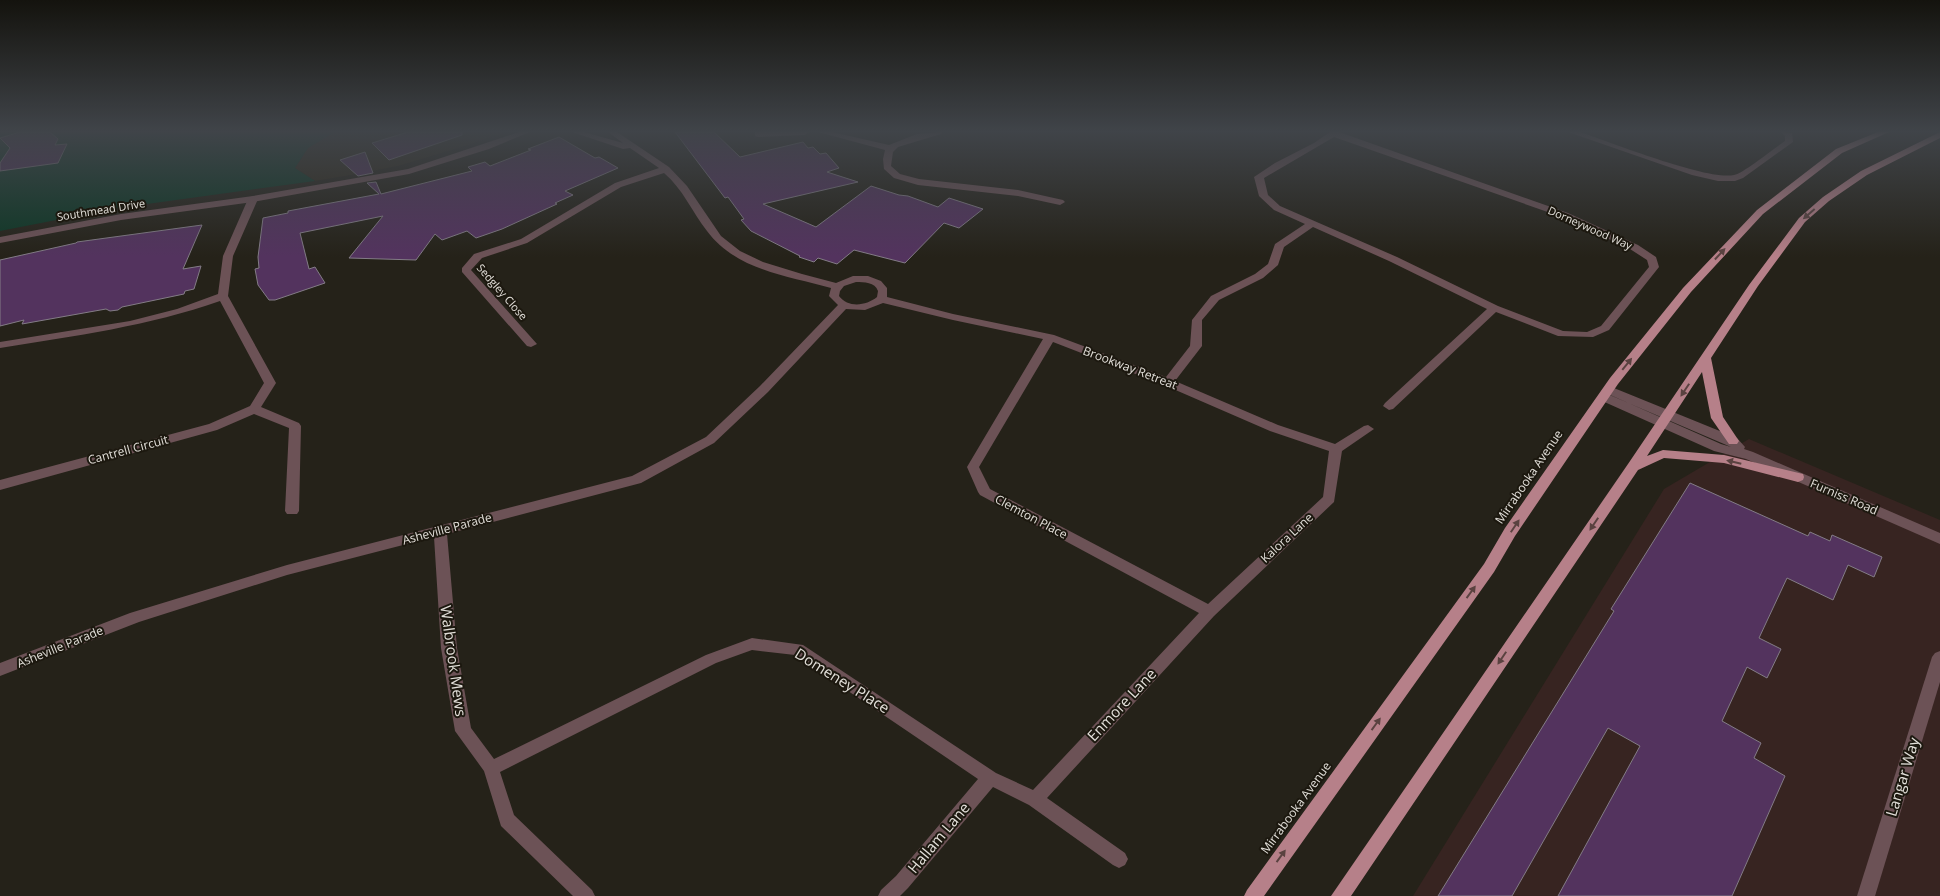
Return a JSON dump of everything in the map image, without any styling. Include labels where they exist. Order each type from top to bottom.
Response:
[{"type":"main road","name":"Mirrabooka Avenue","points":[[1253,896],[1489,568],[1510,532],[1606,393],[1687,290],[1760,212],[1809,174]]},
{"type":"main road","points":[[1340,896],[1634,467],[1754,285],[1802,220],[1826,199],[1863,174]]},
{"type":"main road","points":[[1706,359],[1714,407],[1718,418],[1733,441]]},
{"type":"main road","points":[[1634,467],[1663,454],[1724,459],[1798,477]]},
{"type":"street","name":"Southmead Drive","points":[[0,240],[121,218],[253,200],[394,174]]},
{"type":"street","name":"Sedgley Close","points":[[531,344],[466,270],[478,256],[524,241],[618,185],[652,174]]},
{"type":"street","points":[[671,174],[678,181],[721,242],[735,253],[760,265],[838,286]]},
{"type":"street","points":[[895,174],[918,182],[1018,193],[1060,202]]},
{"type":"street","name":"Dorneywood Way","points":[[1264,174],[1260,177],[1264,196],[1277,208],[1393,259],[1494,308],[1562,334],[1589,335],[1605,328],[1654,267],[1652,259],[1634,247],[1565,215],[1449,174]]},
{"type":"street","points":[[1700,174],[1727,178],[1743,174]]},
{"type":"street","points":[[253,200],[228,256],[223,296],[270,383],[254,409],[295,426],[292,511]]},
{"type":"street","points":[[1168,382],[1196,346],[1197,320],[1215,298],[1259,276],[1273,265],[1278,246],[1311,224]]},
{"type":"street","points":[[853,279],[872,280],[883,288],[884,294],[881,299],[868,306],[860,308],[844,306],[837,302],[833,296],[838,286],[853,279]]},
{"type":"street","points":[[0,346],[130,324],[182,311],[223,296]]},
{"type":"street","name":"Brookway Retreat","points":[[881,299],[953,317],[1050,337],[1168,382],[1274,428],[1336,450]]},
{"type":"street","name":"Asheville Parade","points":[[0,670],[135,617],[287,570],[636,480],[710,440],[764,389],[844,306]]},
{"type":"street","points":[[1389,406],[1494,308]]},
{"type":"street","name":"Clemton Place","points":[[1050,337],[973,467],[985,492],[1209,612]]},
{"type":"street","name":"Furniss Road","points":[[1606,393],[1666,419],[1733,441],[1749,455]]},
{"type":"street","name":"Cantrell Circuit","points":[[0,485],[213,427],[254,409]]},
{"type":"street","name":"Furniss Road","points":[[1666,419],[1718,448],[1749,455],[1940,539]]},
{"type":"street","points":[[1336,450],[1368,429]]},
{"type":"street","name":"Kalora Lane","points":[[1209,612],[1329,499],[1336,450]]},
{"type":"street","name":"Walbrook Mews","points":[[440,530],[449,648],[463,731],[491,768],[507,820],[586,896]]},
{"type":"street","name":"Enmore Lane","points":[[1035,799],[1209,612]]},
{"type":"street","name":"Domeney Place","points":[[491,768],[710,659],[752,644],[798,648],[990,778],[1035,799],[1119,859]]},
{"type":"street","name":"Langar Way","points":[[1866,896],[1940,657]]},
{"type":"street","name":"Hallam Lane","points":[[887,896],[902,882],[990,778]]},
{"type":"shaded area","points":[[304,174],[357,174],[345,176],[315,181]]},
{"type":"shaded area","points":[[1749,439],[1940,520],[1940,896],[1413,896],[1664,489]]},
{"type":"green space","points":[[0,174],[304,174],[315,181],[118,208],[0,231]]},
{"type":"building","points":[[461,174],[605,174],[565,191],[573,195],[555,203],[557,204],[502,229],[476,238],[467,231],[442,240],[435,234],[416,260],[349,258],[383,216],[300,233],[309,269],[315,267],[325,283],[275,300],[269,300],[258,285],[255,269],[259,268],[258,257],[263,218],[288,213],[288,211],[379,194],[367,183],[376,182],[381,194]]},
{"type":"building","points":[[707,174],[833,174],[858,182],[763,204],[816,227],[871,186],[908,196],[938,207],[949,198],[983,209],[959,228],[944,223],[905,263],[854,250],[837,264],[818,258],[814,262],[799,257],[751,231],[741,220],[744,219],[728,197],[725,198]]},
{"type":"building","points":[[202,225],[183,269],[201,266],[194,289],[185,291],[184,294],[122,307],[118,310],[110,311],[106,309],[22,324],[24,320],[0,326],[0,260],[77,242]]},
{"type":"building","points":[[1690,483],[1808,536],[1810,532],[1830,541],[1832,535],[1882,557],[1874,577],[1848,565],[1833,600],[1787,578],[1759,638],[1781,649],[1767,678],[1747,667],[1722,721],[1761,743],[1754,758],[1785,776],[1732,896],[1558,896],[1640,746],[1608,728],[1512,896],[1438,896],[1614,611],[1611,609]]}]
